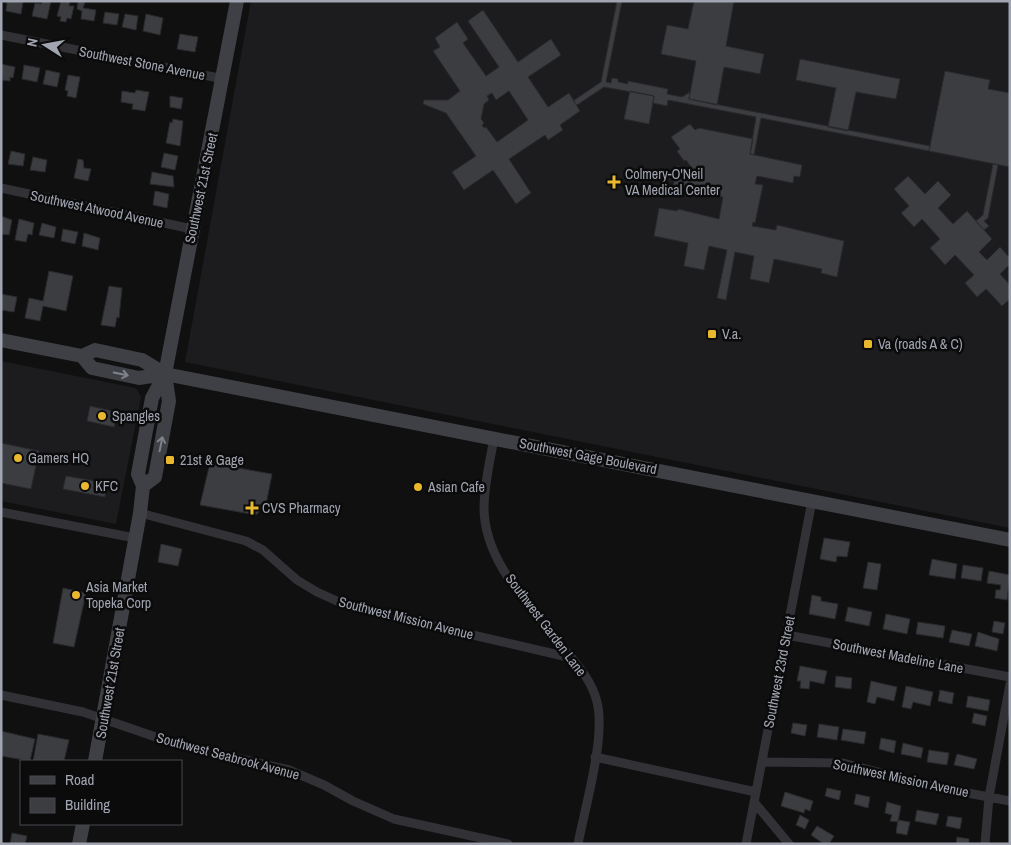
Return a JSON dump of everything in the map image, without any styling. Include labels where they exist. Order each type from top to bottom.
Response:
[{"type":"main road","name":"Southwest 21st Street","points":[[95,760],[140,513],[143,486],[138,474],[152,398],[166,374],[192,229],[224,79],[237,1]]},
{"type":"main road","name":"Southwest Gage Boulevard","points":[[1,340],[82,356],[92,368],[139,378],[166,374],[1010,540]]},
{"type":"main road","points":[[79,844],[83,825]]},
{"type":"street","name":"Southwest Stone Avenue","points":[[1,35],[224,79]]},
{"type":"street","name":"Southwest Atwood Avenue","points":[[1,188],[192,229]]},
{"type":"street","name":"Southwest Garden Lane","points":[[494,438],[484,491],[485,521],[490,542],[499,564],[572,658],[591,686],[597,702],[599,735],[578,844]]},
{"type":"street","name":"Southwest 23rd Street","points":[[746,844],[812,501]]},
{"type":"street","points":[[1,512],[136,538]]},
{"type":"street","name":"Southwest Mission Avenue","points":[[140,513],[246,541],[263,550],[297,580],[317,592],[348,606],[572,658]]},
{"type":"street","name":"Southwest Madeline Lane","points":[[787,635],[1010,677]]},
{"type":"street","points":[[985,844],[989,797],[1010,684]]},
{"type":"street","name":"Southwest Seabrook Avenue","points":[[1,696],[103,718],[176,744],[289,770],[324,785],[352,802],[394,818],[508,844]]},
{"type":"street","points":[[595,757],[756,792]]},
{"type":"street","name":"Southwest Mission Avenue","points":[[762,762],[818,761],[843,764],[936,787],[1010,801]]},
{"type":"street","points":[[754,802],[789,844]]},
{"type":"shaded area","name":"Colmery-O'Neil VA Medical Center","points":[[251,1],[1010,1],[1010,528],[185,362]]},
{"type":"shaded area","points":[[1,361],[136,388],[141,397],[116,524],[1,501]]},
{"type":"building","points":[[7,1],[23,2],[21,14],[6,11]]},
{"type":"building","points":[[42,1],[51,1],[47,19],[32,16],[35,3],[41,4]]},
{"type":"building","points":[[61,1],[70,2],[69,6],[74,6],[71,19],[67,18],[66,22],[60,21],[61,17],[57,16]]},
{"type":"building","points":[[78,1],[85,2],[83,8],[96,10],[94,21],[81,19],[82,11],[77,9]]},
{"type":"building","points":[[617,1],[622,1],[606,82],[611,83],[612,78],[618,79],[618,82],[628,84],[628,81],[668,89],[667,94],[682,97],[690,92],[689,99],[930,146],[929,151],[761,118],[754,155],[750,154],[756,117],[668,100],[667,106],[653,103],[654,96],[604,87],[577,105],[573,101],[601,82]]},
{"type":"building","points":[[694,1],[734,1],[726,46],[764,54],[760,74],[724,67],[717,105],[689,99],[696,61],[661,54],[667,25],[688,29]]},
{"type":"building","points":[[483,10],[518,62],[551,39],[561,55],[528,77],[548,107],[569,93],[580,111],[560,125],[563,130],[548,140],[545,135],[509,159],[531,193],[516,204],[493,170],[464,190],[452,172],[476,156],[446,113],[423,104],[424,100],[448,100],[460,91],[433,51],[440,47],[435,38],[457,22],[468,39],[463,43],[486,76],[499,67],[468,21]],"holes":[[[509,91],[528,120],[497,142],[486,127],[484,128],[482,125],[484,123],[481,119],[484,104],[489,100],[487,96],[492,93],[496,100]]]},
{"type":"building","points":[[105,12],[119,14],[117,25],[103,23]]},
{"type":"building","points":[[125,14],[138,16],[136,30],[122,27]]},
{"type":"building","points":[[146,14],[163,18],[160,35],[143,31]]},
{"type":"building","points":[[180,34],[198,37],[195,52],[177,49]]},
{"type":"building","points":[[800,59],[900,79],[896,99],[856,92],[848,131],[828,127],[836,88],[796,80]]},
{"type":"building","points":[[1,64],[15,67],[13,78],[10,77],[10,81],[2,80]]},
{"type":"building","points":[[24,65],[40,68],[37,82],[22,79]]},
{"type":"building","points":[[46,70],[60,73],[57,87],[43,84]]},
{"type":"building","points":[[945,71],[990,80],[988,89],[1010,93],[1010,167],[929,151]]},
{"type":"building","points":[[68,75],[80,77],[76,98],[67,96],[68,91],[65,90]]},
{"type":"building","points":[[136,90],[149,92],[145,111],[132,109],[133,104],[121,102],[122,91],[135,93]]},
{"type":"building","points":[[630,91],[654,96],[649,124],[624,119]]},
{"type":"building","points":[[170,96],[183,98],[181,109],[170,107]]},
{"type":"building","points":[[173,119],[183,121],[180,146],[166,143],[170,122],[172,123]]},
{"type":"building","points":[[690,124],[695,130],[699,128],[753,139],[750,154],[802,165],[800,177],[794,176],[793,183],[757,176],[755,184],[763,185],[755,223],[753,222],[752,226],[776,230],[777,225],[844,241],[837,277],[821,273],[822,269],[774,259],[769,283],[750,279],[754,256],[735,252],[726,300],[717,298],[727,250],[709,246],[704,270],[684,266],[688,243],[654,236],[659,208],[677,211],[678,209],[719,219],[723,197],[673,187],[677,166],[690,169],[691,167],[677,151],[680,149],[671,137]]},
{"type":"building","points":[[11,151],[25,154],[23,166],[8,164]]},
{"type":"building","points":[[164,153],[178,156],[175,170],[161,167]]},
{"type":"building","points":[[33,157],[47,160],[45,172],[30,170]]},
{"type":"building","points":[[78,159],[83,160],[84,168],[91,169],[88,181],[74,178]]},
{"type":"building","points":[[993,164],[998,165],[988,218],[984,221],[989,226],[984,230],[976,221],[983,215]]},
{"type":"building","points":[[152,172],[173,176],[174,187],[150,184]]},
{"type":"building","points":[[908,176],[925,194],[938,181],[951,195],[938,208],[953,224],[967,211],[992,239],[979,252],[987,260],[1000,247],[1010,258],[1010,264],[1000,274],[1010,285],[1010,299],[1002,306],[986,289],[977,297],[965,283],[974,275],[955,255],[945,265],[930,248],[940,239],[922,219],[914,227],[901,213],[909,206],[894,189]]},
{"type":"building","points":[[155,191],[169,194],[167,208],[153,205]]},
{"type":"building","points":[[1,216],[12,220],[9,235],[1,234]]},
{"type":"building","points":[[19,219],[34,223],[32,235],[28,234],[26,242],[15,240]]},
{"type":"building","points":[[42,223],[56,227],[54,238],[39,235]]},
{"type":"building","points":[[63,229],[78,232],[75,244],[61,241]]},
{"type":"building","points":[[84,233],[100,238],[98,250],[82,246]]},
{"type":"building","points":[[49,271],[73,276],[66,311],[43,306],[40,321],[25,318],[29,298],[43,301]]},
{"type":"building","points":[[109,286],[122,288],[119,318],[117,317],[115,327],[101,325]]},
{"type":"building","points":[[1,294],[17,297],[14,312],[1,310]]},
{"type":"building","name":"Spangles","points":[[90,406],[117,412],[114,427],[87,421]]},
{"type":"building","points":[[1,443],[39,451],[31,489],[1,483]]},
{"type":"building","name":"CVS Pharmacy","points":[[210,463],[272,474],[266,505],[256,515],[200,505]]},
{"type":"building","name":"KFC","points":[[66,476],[107,483],[105,497],[63,489]]},
{"type":"building","points":[[824,538],[850,542],[847,557],[837,556],[836,562],[820,559]]},
{"type":"building","points":[[161,544],[182,549],[178,566],[158,562]]},
{"type":"building","points":[[932,559],[957,564],[955,579],[929,575]]},
{"type":"building","points":[[868,562],[881,564],[877,590],[863,588]]},
{"type":"building","points":[[963,565],[983,568],[981,581],[961,578]]},
{"type":"building","points":[[989,571],[1010,575],[1007,600],[995,598],[996,590],[1000,590],[1001,585],[987,583]]},
{"type":"building","points":[[63,588],[86,593],[74,647],[53,643]]},
{"type":"building","points":[[812,595],[821,597],[821,601],[838,604],[835,619],[809,614]]},
{"type":"building","points":[[848,607],[872,612],[869,626],[845,621]]},
{"type":"building","points":[[886,614],[910,619],[907,634],[883,629]]},
{"type":"building","points":[[994,621],[1005,623],[1003,634],[992,632]]},
{"type":"building","points":[[918,622],[945,626],[943,638],[916,634]]},
{"type":"building","points":[[952,630],[972,634],[969,646],[949,642]]},
{"type":"building","points":[[978,632],[999,639],[997,651],[975,646]]},
{"type":"building","points":[[800,666],[827,671],[824,684],[810,681],[809,689],[800,688],[801,681],[797,681]]},
{"type":"building","points":[[836,676],[852,678],[851,689],[835,687]]},
{"type":"building","points":[[871,681],[897,687],[894,701],[877,697],[875,704],[867,702]]},
{"type":"building","points":[[906,686],[933,692],[930,706],[913,702],[911,709],[902,707]]},
{"type":"building","points":[[940,690],[954,693],[952,704],[938,701]]},
{"type":"building","points":[[968,696],[990,700],[988,711],[966,707]]},
{"type":"building","points":[[974,713],[987,716],[985,726],[972,723]]},
{"type":"building","points":[[793,723],[807,725],[805,736],[791,733]]},
{"type":"building","points":[[819,724],[839,727],[837,740],[817,737]]},
{"type":"building","points":[[843,729],[866,732],[864,744],[841,740]]},
{"type":"building","points":[[1,731],[35,739],[30,760],[1,756]]},
{"type":"building","points":[[38,734],[69,740],[64,760],[33,760]]},
{"type":"building","points":[[881,738],[896,741],[894,753],[879,749]]},
{"type":"building","points":[[903,743],[923,748],[921,758],[901,754]]},
{"type":"building","points":[[929,750],[949,753],[947,765],[927,762]]},
{"type":"building","points":[[957,754],[977,759],[974,769],[954,765]]},
{"type":"building","points":[[827,788],[841,791],[839,800],[825,796]]},
{"type":"building","points":[[785,792],[813,801],[810,811],[805,809],[804,813],[781,806]]},
{"type":"building","points":[[856,794],[870,797],[868,808],[854,804]]},
{"type":"building","points":[[887,802],[901,806],[898,822],[890,821],[892,815],[885,813]]},
{"type":"building","points":[[917,810],[939,814],[936,825],[915,821]]},
{"type":"building","points":[[800,815],[809,820],[805,829],[796,825]]},
{"type":"building","points":[[948,816],[962,818],[960,829],[946,826]]},
{"type":"building","points":[[898,820],[910,822],[907,835],[896,833]]},
{"type":"building","points":[[817,826],[834,836],[829,844],[824,844],[811,835]]},
{"type":"building","points":[[12,833],[27,836],[25,844],[10,844]]},
{"type":"building","points":[[957,837],[969,839],[969,844],[956,844]]},
{"type":"place","name":"Colmery-O'Neil VA Medical Center","points":[[614,182]]},
{"type":"place","name":"V.a.","points":[[712,334]]},
{"type":"place","name":"Va (roads A & C)","points":[[868,344]]},
{"type":"place","name":"Spangles","points":[[102,416]]},
{"type":"place","name":"Gamers HQ","points":[[18,458]]},
{"type":"place","name":"21st & Gage","points":[[170,460]]},
{"type":"place","name":"KFC","points":[[85,486]]},
{"type":"place","name":"Asian Cafe","points":[[418,487]]},
{"type":"place","name":"CVS Pharmacy","points":[[252,508]]},
{"type":"place","name":"Asia Market Topeka Corp","points":[[76,595]]}]
